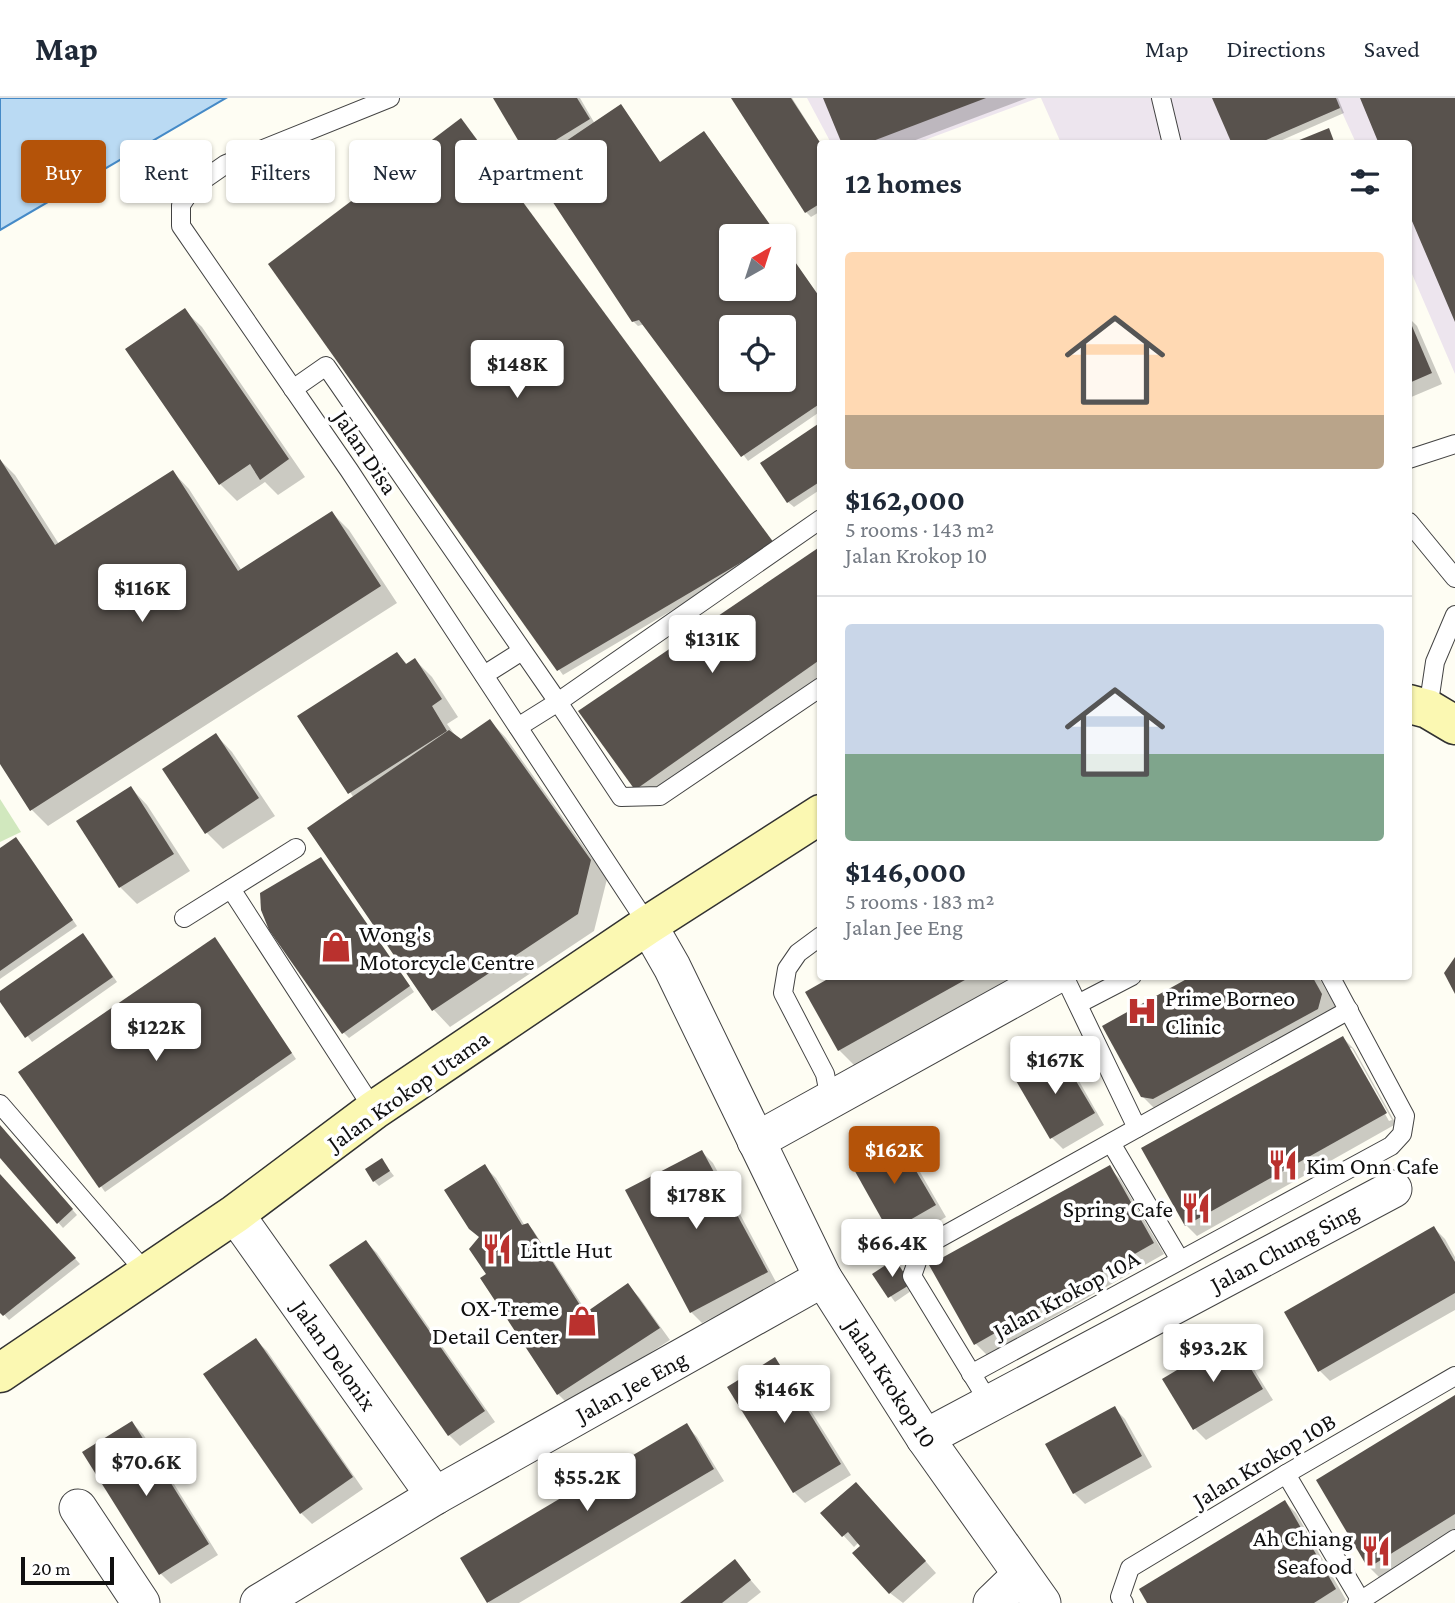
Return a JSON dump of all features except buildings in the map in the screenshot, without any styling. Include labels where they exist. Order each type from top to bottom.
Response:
[{"type":"street","name":"Jalan Krokop Utama","points":[[2,1366],[148,1275],[374,1110],[648,925],[817,817]]},
{"type":"street","name":"Jalan Krokop 10","points":[[648,925],[672,967],[823,1278],[925,1438],[1032,1589]]},
{"type":"street","points":[[756,1141],[825,1103],[1066,990]]},
{"type":"street","name":"Jalan Chung Sing","points":[[925,1438],[981,1389],[1393,1189]]},
{"type":"street","name":"Jalan Delonix","points":[[235,1214],[435,1496]]},
{"type":"street","name":"Jalan Jee Eng","points":[[259,1603],[435,1496],[823,1278]]},
{"type":"street","points":[[78,1508],[141,1603]]},
{"type":"street","points":[[992,1603],[1032,1589]]},
{"type":"lane","name":"Jalan Disa","points":[[390,98],[226,164],[193,187],[181,205],[181,226],[293,389],[648,925]]},
{"type":"lane","points":[[1161,98],[1171,140]]},
{"type":"lane","points":[[293,389],[326,366],[621,797],[660,796],[817,690]]},
{"type":"lane","points":[[1412,459],[1455,444]]},
{"type":"lane","points":[[518,727],[817,522]]},
{"type":"lane","points":[[1412,526],[1455,578]]},
{"type":"lane","points":[[1430,713],[1435,662],[1455,615]]},
{"type":"lane","points":[[484,675],[522,651]]},
{"type":"lane","points":[[184,918],[296,848]]},
{"type":"lane","points":[[231,889],[374,1110]]},
{"type":"lane","points":[[817,939],[797,953],[787,969],[783,993],[825,1074],[828,1089],[825,1103]]},
{"type":"lane","points":[[1113,980],[1066,990],[1137,1128]]},
{"type":"lane","name":"Jalan Krokop 10A","points":[[981,1389],[1180,1260],[1391,1146],[1402,1134],[1405,1116],[1332,980]]},
{"type":"lane","points":[[981,1389],[912,1276],[919,1256],[936,1240],[1349,1010]]},
{"type":"lane","points":[[0,1104],[148,1275]]},
{"type":"lane","points":[[1111,1143],[1180,1260]]},
{"type":"lane","name":"Jalan Krokop 10B","points":[[1124,1603],[1121,1597],[1130,1568],[1455,1376]]},
{"type":"lane","points":[[1286,1474],[1359,1602],[1455,1539]]},
{"type":"shaded area","points":[[807,98],[1038,98],[925,140],[829,140]]},
{"type":"shaded area","points":[[1041,98],[1455,98],[1455,374],[1412,274],[1412,140],[1355,140],[1340,108],[1264,140],[1060,140]]},
{"type":"green space","points":[[0,799],[21,832],[0,842]]},
{"type":"water","points":[[0,98],[226,98],[154,140],[120,140],[120,160],[106,168],[106,140],[21,140],[21,203],[46,203],[0,230]]},
{"type":"place","name":"Wong's Motorcycle Centre","points":[[336,947]]},
{"type":"place","name":"Prime Borneo Clinic","points":[[1142,1011]]},
{"type":"place","name":"Kim Onn Cafe","points":[[1283,1165]]},
{"type":"place","name":"Spring Cafe","points":[[1196,1208]]},
{"type":"place","name":"Little Hut","points":[[497,1249]]},
{"type":"place","name":"OX-Treme Detail Center","points":[[582,1321]]},
{"type":"place","name":"Ah Chiang Seafood","points":[[1376,1551]]}]
